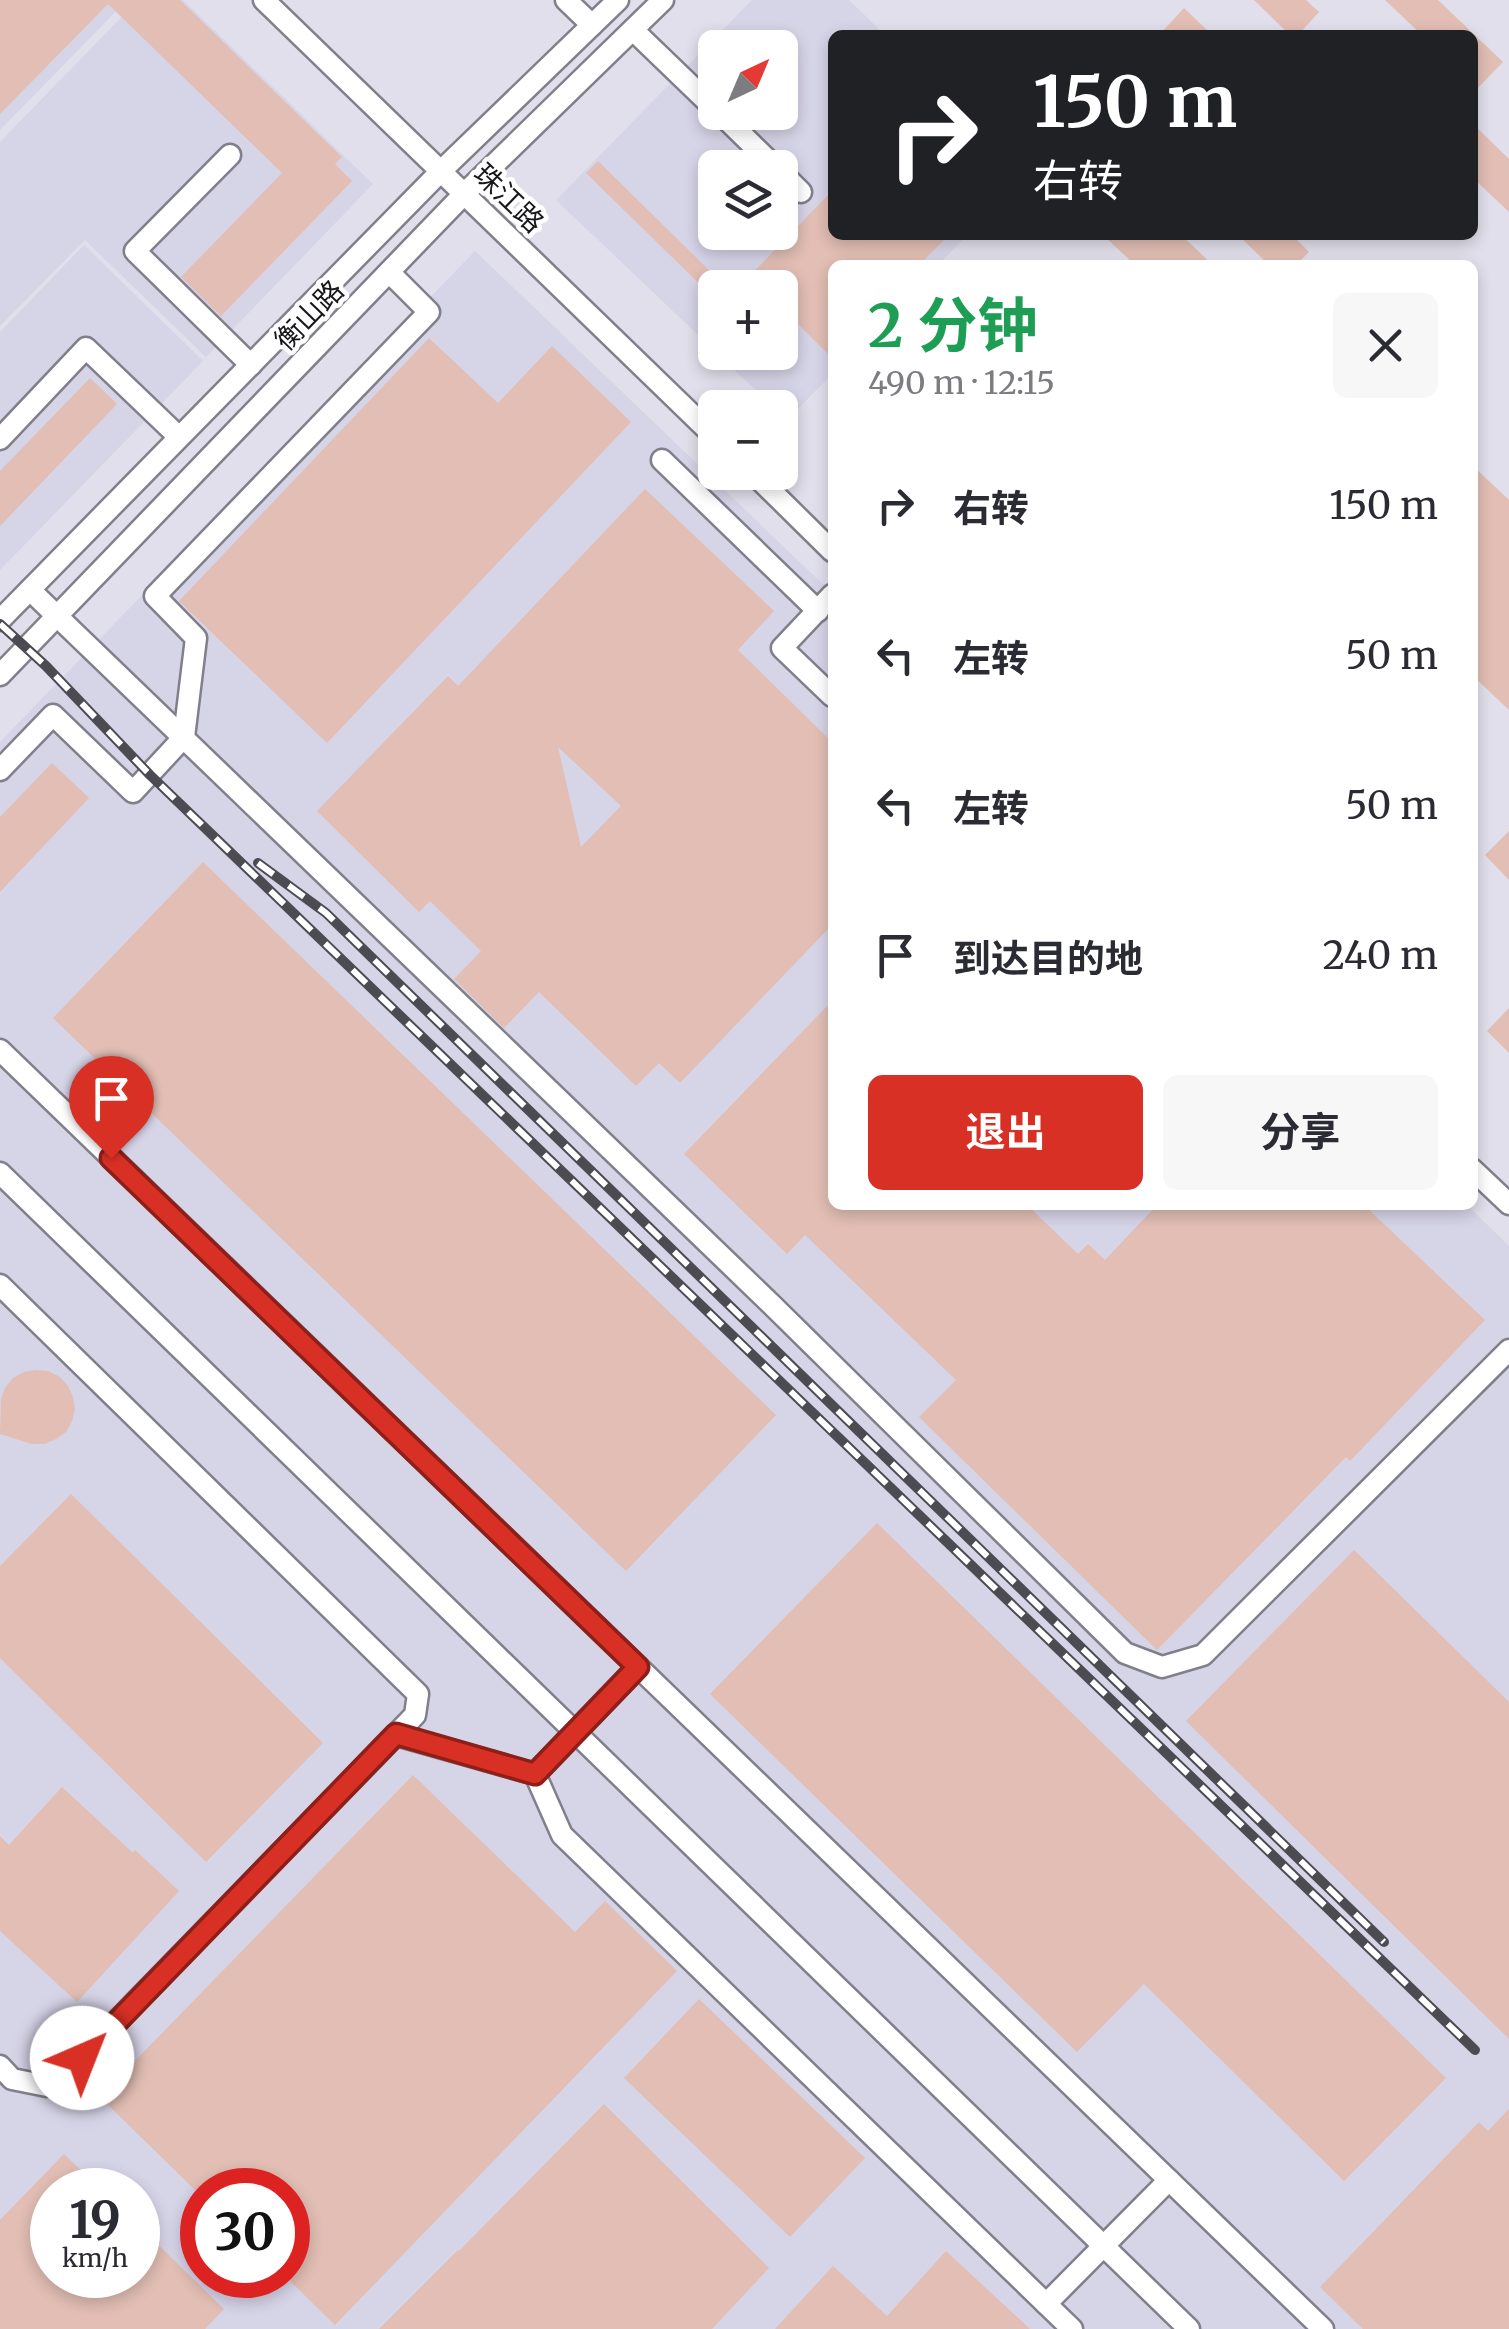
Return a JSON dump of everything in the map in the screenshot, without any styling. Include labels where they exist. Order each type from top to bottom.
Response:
[{"type":"street","name":"珠江路","points":[[264,0],[698,420]]},
{"type":"street","points":[[566,0],[592,25]]},
{"type":"street","name":"衡山路","points":[[0,620],[441,171],[618,0]]},
{"type":"street","name":"衡山路","points":[[0,675],[464,193],[663,0]]},
{"type":"street","points":[[633,30],[698,93]]},
{"type":"street","points":[[737,130],[758,150]]},
{"type":"street","points":[[230,155],[135,251],[251,365]]},
{"type":"street","points":[[798,189],[801,192]]},
{"type":"street","points":[[0,770],[53,715],[132,792],[184,738],[196,638],[155,596],[430,312],[389,272]]},
{"type":"street","points":[[0,439],[86,348],[179,437]]},
{"type":"street","points":[[662,460],[825,603],[782,648],[828,692]]},
{"type":"street","points":[[770,490],[828,547]]},
{"type":"street","points":[[30,590],[771,1304],[1125,1654],[1162,1666],[1203,1656],[1509,1350]]},
{"type":"street","points":[[0,1050],[1323,2329]]},
{"type":"street","points":[[0,1173],[1189,2329]]},
{"type":"street","points":[[1478,1175],[1509,1204]]},
{"type":"street","points":[[0,1286],[418,1694],[415,1715],[82,2058],[47,2086],[12,2078],[0,2066]]},
{"type":"street","points":[[535,1774],[638,1667]]},
{"type":"street","points":[[396,1734],[535,1774]]},
{"type":"street","points":[[535,1774],[562,1835],[1072,2329]]},
{"type":"street","points":[[1046,2304],[1168,2180]]},
{"type":"shaded area","points":[[0,0],[127,0],[0,130]]},
{"type":"shaded area","points":[[138,0],[183,0],[373,184],[206,357],[85,240],[0,326],[0,142]]},
{"type":"shaded area","points":[[752,0],[849,0],[880,30],[828,30],[828,240],[962,240],[943,260],[828,260],[828,378],[798,409],[798,390],[756,390],[734,370],[798,370],[798,270],[698,270],[698,335],[556,200],[698,55],[698,130],[798,130],[798,30],[723,30]]},
{"type":"shaded area","points":[[84,245],[203,361],[0,570],[0,332]]},
{"type":"shaded area","points":[[475,251],[698,465],[698,490],[724,490],[828,589],[828,1210],[1472,1210],[1509,1246],[1509,2329],[0,2329],[0,742]]},
{"type":"building","points":[[0,0],[180,0],[342,157],[335,164],[352,181],[221,316],[181,277],[282,173],[108,4],[0,114]]},
{"type":"building","points":[[1254,0],[1306,0],[1319,12],[1303,30],[1285,30]]},
{"type":"building","points":[[1385,0],[1438,0],[1469,30],[1417,30]]},
{"type":"building","points":[[1184,8],[1207,30],[1164,30]]},
{"type":"building","points":[[1478,38],[1503,62],[1478,88]]},
{"type":"building","points":[[1478,129],[1509,159],[1509,212],[1478,183]]},
{"type":"building","points":[[598,161],[709,270],[698,270],[698,282],[586,173]]},
{"type":"building","points":[[828,195],[828,240],[944,240],[924,260],[828,260],[828,354],[798,324],[798,270],[755,270],[775,250],[798,250],[798,226]]},
{"type":"building","points":[[1108,240],[1186,240],[1208,260],[1130,260]]},
{"type":"building","points":[[1243,240],[1297,240],[1309,252],[1301,260],[1264,260]]},
{"type":"building","points":[[429,338],[498,403],[552,346],[631,422],[327,743],[179,601]]},
{"type":"building","points":[[90,378],[117,404],[0,526],[0,471]]},
{"type":"building","points":[[1478,471],[1509,500],[1509,710],[1478,681]]},
{"type":"building","points":[[645,489],[774,611],[738,650],[828,738],[828,929],[680,1083],[659,1063],[636,1086],[539,992],[504,1028],[454,979],[481,951],[430,901],[419,912],[317,811],[448,676],[458,686]],"holes":[[[558,747],[621,806],[581,847]]]},
{"type":"building","points":[[52,763],[89,798],[0,892],[0,817]]},
{"type":"building","points":[[1509,831],[1509,880],[1485,855]]},
{"type":"building","points":[[203,862],[776,1415],[626,1571],[53,1018]]},
{"type":"building","points":[[828,1005],[828,1210],[1032,1210],[1078,1254],[1088,1244],[1105,1260],[1152,1210],[1369,1210],[1485,1320],[1350,1461],[1346,1457],[1157,1650],[919,1417],[956,1380],[805,1235],[787,1254],[684,1154]]},
{"type":"building","points":[[1509,1008],[1509,1053],[1487,1031]]},
{"type":"building","points":[[36,1370],[60,1377],[68,1386],[75,1409],[66,1432],[45,1444],[0,1434],[5,1388],[13,1378]]},
{"type":"building","points":[[71,1494],[323,1743],[206,1862],[0,1658],[0,1566]]},
{"type":"building","points":[[877,1523],[1446,2078],[1344,2181],[1144,1984],[1077,2052],[710,1694]]},
{"type":"building","points":[[1354,1550],[1509,1702],[1509,2039],[1186,1721]]},
{"type":"building","points":[[413,1775],[575,1932],[605,1901],[677,1971],[335,2325],[307,2298],[310,2168],[180,2168],[180,2175],[100,2097]]},
{"type":"building","points":[[62,1787],[179,1891],[77,2002],[0,1931],[0,1836],[9,1845]]},
{"type":"building","points":[[699,1999],[865,2158],[790,2237],[624,2078]]},
{"type":"building","points":[[604,2104],[769,2268],[712,2329],[379,2329],[459,2251]]},
{"type":"building","points":[[1509,2109],[1509,2329],[1363,2329],[1320,2287],[1479,2122],[1488,2131]]},
{"type":"building","points":[[64,2154],[78,2168],[50,2168]]},
{"type":"building","points":[[30,2189],[30,2298],[160,2298],[160,2246],[180,2266],[180,2298],[213,2298],[224,2309],[205,2329],[0,2329],[0,2220]]},
{"type":"building","points":[[946,2251],[1030,2329],[775,2329],[833,2266],[887,2316]]},
{"type":"railway","points":[[0,624],[46,666],[150,775],[1475,2050]]},
{"type":"railway","points":[[258,863],[326,913],[1384,1942]]},
{"type":"route","points":[[82,2058],[396,1734],[535,1774],[638,1667],[111,1158]]}]
